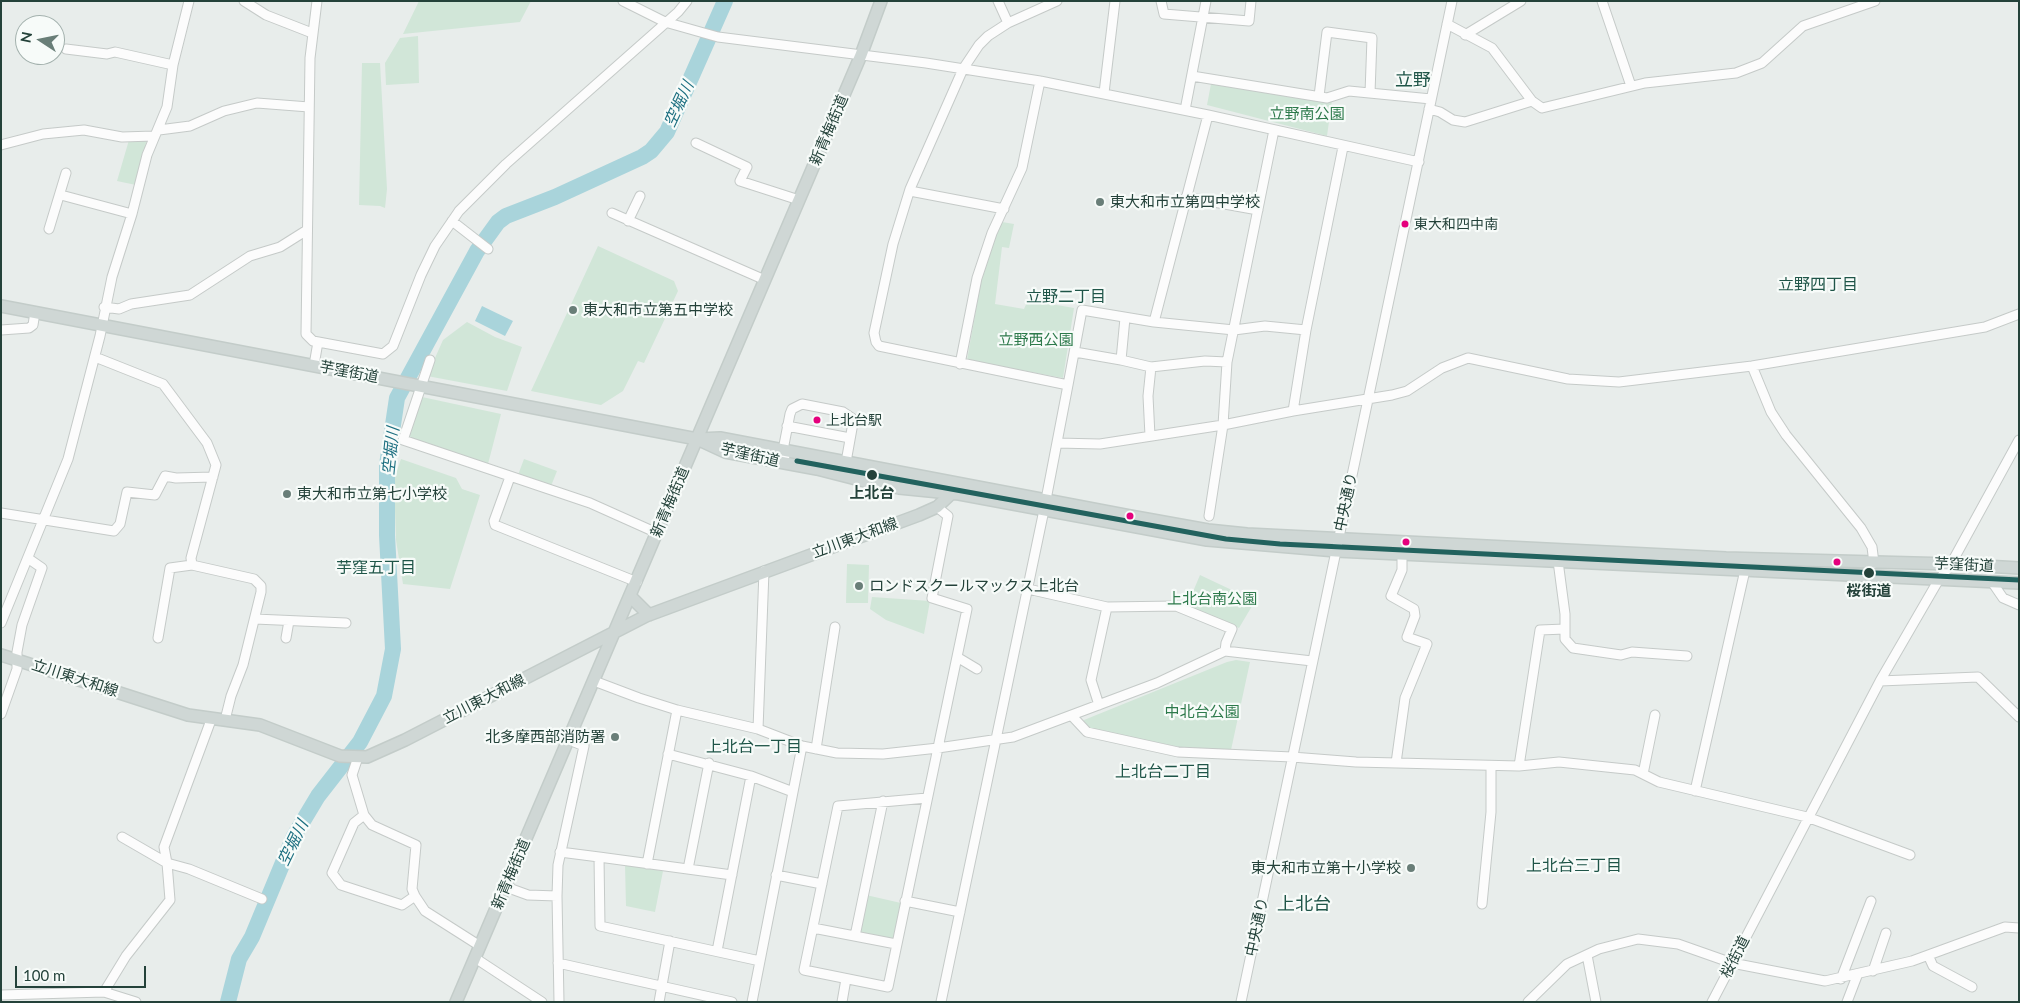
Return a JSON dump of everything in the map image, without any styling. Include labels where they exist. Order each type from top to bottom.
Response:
[{"type":"main road","name":"新青梅街道","points":[[456,1002],[861,55],[881,1]]},
{"type":"main road","name":"芋窪街道","points":[[1,306],[697,439],[720,438],[846,462],[953,488],[1045,505],[1207,540],[1336,551],[1938,581],[2019,583]]},
{"type":"main road","name":"芋窪街道","points":[[697,439],[725,452],[797,465],[899,488],[953,488]]},
{"type":"main road","name":"立川東大和線","points":[[1,655],[188,715],[211,720],[260,725],[340,756],[367,757],[405,740],[616,630],[649,615],[937,506],[953,488]]},
{"type":"main road","name":"芋窪街道","points":[[1045,505],[1208,530],[1339,539],[2019,568]]},
{"type":"main road","points":[[630,596],[649,615]]},
{"type":"street","points":[[1,623],[45,521],[68,460],[95,357],[104,307],[132,214],[147,155],[167,107],[173,64],[189,1]]},
{"type":"street","points":[[244,1],[266,14],[312,33]]},
{"type":"street","points":[[317,1],[312,33],[309,107],[305,330],[309,339],[318,342],[383,354],[390,350],[421,275],[435,246],[452,221],[480,189],[506,164],[687,1]]},
{"type":"street","points":[[624,1],[665,22],[725,39],[861,55],[1040,81],[1185,110],[1343,147],[1418,162]]},
{"type":"street","points":[[998,1],[1008,22]]},
{"type":"street","points":[[1057,1],[1008,22],[979,45],[963,69],[910,191],[888,264],[874,333],[876,342],[884,349],[1068,385]]},
{"type":"street","points":[[1104,93],[1115,1]]},
{"type":"street","points":[[1161,1],[1164,14],[1249,21],[1251,1]]},
{"type":"street","points":[[1185,110],[1205,16],[1206,1]]},
{"type":"street","name":"中央通り","points":[[1240,1002],[1452,1]]},
{"type":"street","points":[[1465,35],[1521,1]]},
{"type":"street","points":[[1602,1],[1631,86]]},
{"type":"street","points":[[1447,24],[1492,48],[1532,101],[1542,108],[1631,86],[1736,73],[1762,63],[1803,26],[1875,1]]},
{"type":"street","points":[[1319,96],[1327,32],[1372,38],[1370,93]]},
{"type":"street","points":[[66,49],[107,54],[115,52],[173,64]]},
{"type":"street","points":[[1192,76],[1327,98],[1349,91],[1370,93],[1430,104],[1453,120],[1466,122],[1532,101]]},
{"type":"street","points":[[960,364],[981,263],[1027,150],[1040,81]]},
{"type":"street","points":[[1,145],[43,134],[84,130],[122,137],[156,133],[190,126],[224,111],[257,102],[309,107]]},
{"type":"street","points":[[1154,322],[1208,115]]},
{"type":"street","points":[[1209,516],[1223,425],[1227,362],[1274,130]]},
{"type":"street","points":[[696,143],[746,167],[740,181],[799,200]]},
{"type":"street","points":[[1293,411],[1306,330],[1343,147]]},
{"type":"street","points":[[50,229],[66,173]]},
{"type":"street","points":[[910,191],[1004,209]]},
{"type":"street","points":[[61,195],[132,214]]},
{"type":"street","points":[[628,221],[640,196]]},
{"type":"street","points":[[1186,197],[1258,210]]},
{"type":"street","points":[[612,213],[765,280]]},
{"type":"street","points":[[452,221],[488,249]]},
{"type":"street","points":[[104,307],[119,309],[131,304],[190,295],[250,256],[280,247],[307,230]]},
{"type":"street","points":[[941,1002],[1028,589],[1082,310],[1154,322],[1234,330],[1265,326],[1306,330]]},
{"type":"street","points":[[1,330],[29,328],[33,325],[36,312]]},
{"type":"street","points":[[1057,443],[1100,444],[1223,425],[1407,391],[1442,368],[1468,358],[1559,377],[1594,382],[1619,382],[1752,366],[1985,326],[2019,314]]},
{"type":"street","points":[[1120,360],[1125,318]]},
{"type":"street","points":[[314,365],[318,342]]},
{"type":"street","points":[[1075,352],[1151,367],[1205,361],[1227,362]]},
{"type":"street","points":[[95,357],[163,384],[207,443],[216,465],[191,558],[192,565]]},
{"type":"street","points":[[430,360],[416,384],[403,440],[590,503],[657,533]]},
{"type":"street","points":[[1752,366],[1771,412],[1781,428],[1861,528],[1872,547],[1874,563]]},
{"type":"street","points":[[1150,436],[1148,396],[1151,367]]},
{"type":"street","points":[[797,465],[787,459],[783,450],[790,414],[797,405],[844,412],[852,418],[846,462]]},
{"type":"street","points":[[787,426],[850,438]]},
{"type":"street","name":"桜街道","points":[[1712,1002],[1807,817],[1880,681],[1938,581],[1951,564],[2019,440]]},
{"type":"street","points":[[1,513],[114,531],[120,524],[127,492],[155,495],[165,476],[176,478],[213,477]]},
{"type":"street","points":[[510,477],[494,521],[495,525],[637,582]]},
{"type":"street","points":[[927,798],[838,806],[804,970],[888,987],[967,609],[932,598],[948,516],[937,506]]},
{"type":"street","points":[[1396,763],[1405,698],[1427,644],[1407,637],[1415,616],[1414,609],[1391,596],[1402,570],[1402,554]]},
{"type":"street","points":[[1,714],[19,660],[17,652],[22,625],[42,568],[29,559]]},
{"type":"street","points":[[1558,561],[1566,614],[1565,639],[1573,648],[1620,655],[1632,652],[1687,656]]},
{"type":"street","points":[[158,638],[170,568],[192,565],[258,581],[261,592],[255,619],[225,720]]},
{"type":"street","points":[[1695,791],[1745,570]]},
{"type":"street","points":[[758,729],[764,571]]},
{"type":"street","points":[[1992,582],[2003,598],[2019,605]]},
{"type":"street","points":[[1028,589],[1107,607],[1176,606],[1232,629],[1226,642],[1226,651]]},
{"type":"street","points":[[1100,705],[1091,680],[1107,607]]},
{"type":"street","points":[[255,619],[346,623]]},
{"type":"street","points":[[286,638],[289,621]]},
{"type":"street","points":[[816,748],[835,627]]},
{"type":"street","points":[[1519,766],[1540,630],[1565,629]]},
{"type":"street","points":[[594,681],[677,710],[758,729],[802,746],[837,753],[883,754],[1013,737],[1157,683],[1226,651],[1312,661]]},
{"type":"street","points":[[957,657],[977,669]]},
{"type":"street","points":[[1880,681],[1978,677],[2019,717]]},
{"type":"street","points":[[647,864],[677,710]]},
{"type":"street","points":[[1643,774],[1655,715]]},
{"type":"street","points":[[1072,716],[1087,732],[1178,752],[1491,766],[1519,766],[1559,762],[1635,770],[1659,782],[1807,817],[1910,856]]},
{"type":"street","points":[[104,992],[126,956],[170,900],[164,847],[211,720]]},
{"type":"street","points":[[559,1002],[557,896],[560,852],[584,746],[569,740]]},
{"type":"street","points":[[752,1002],[802,746]]},
{"type":"street","points":[[668,754],[709,763],[793,792]]},
{"type":"street","points":[[358,757],[352,774],[364,815],[372,825],[416,845],[412,889],[414,896],[425,911],[480,946]]},
{"type":"street","points":[[688,869],[709,763]]},
{"type":"street","points":[[1482,904],[1491,812],[1491,766]]},
{"type":"street","points":[[717,951],[751,776]]},
{"type":"street","points":[[854,936],[883,801]]},
{"type":"street","points":[[364,815],[354,823],[332,873],[341,884],[402,905],[414,896]]},
{"type":"street","points":[[122,838],[167,863],[189,869],[262,899]]},
{"type":"street","points":[[560,852],[732,875]]},
{"type":"street","points":[[599,857],[600,926],[760,961]]},
{"type":"street","points":[[776,875],[822,884]]},
{"type":"street","points":[[506,887],[528,895],[557,896]]},
{"type":"street","points":[[1841,979],[1871,901]]},
{"type":"street","points":[[905,902],[960,912]]},
{"type":"street","points":[[1528,1002],[1567,964],[1599,949],[1638,939],[1678,944],[1732,963],[1815,980],[1857,976],[1928,956],[2005,927],[2019,928]]},
{"type":"street","points":[[813,928],[896,944]]},
{"type":"street","points":[[1873,971],[1886,933]]},
{"type":"street","points":[[659,1002],[670,941]]},
{"type":"street","points":[[1587,955],[1596,1002]]},
{"type":"street","points":[[1928,956],[1933,966],[1972,988]]},
{"type":"street","points":[[475,958],[542,1002]]},
{"type":"street","points":[[558,963],[732,1002]]},
{"type":"street","points":[[1847,1002],[1857,976]]},
{"type":"street","points":[[842,1002],[846,979]]},
{"type":"street","points":[[1,995],[104,992],[133,1001]]},
{"type":"green space","points":[[419,1],[531,1],[520,22],[403,34]]},
{"type":"green space","points":[[418,36],[419,83],[386,85],[385,63],[400,38]]},
{"type":"green space","points":[[362,63],[380,63],[387,189],[385,208],[359,205]]},
{"type":"green space","name":"立野南公園","points":[[1211,84],[1326,102],[1332,100],[1327,136],[1207,105]]},
{"type":"green space","points":[[147,139],[136,185],[117,181],[129,140]]},
{"type":"green space","name":"立野西公園","points":[[1002,222],[1014,224],[1009,248],[1002,247],[995,304],[1024,309],[1028,300],[1074,308],[1063,378],[967,360],[985,259]]},
{"type":"green space","points":[[598,246],[674,281],[678,291],[644,363],[638,361],[623,391],[601,405],[531,391]]},
{"type":"green space","points":[[467,322],[495,337],[522,347],[507,391],[427,376],[443,340]]},
{"type":"green space","points":[[422,397],[501,414],[488,464],[411,440],[409,434]]},
{"type":"green space","points":[[401,459],[456,478],[462,489],[480,495],[450,589],[403,584],[396,540],[394,479]]},
{"type":"green space","points":[[524,459],[557,471],[551,486],[518,475]]},
{"type":"green space","points":[[847,564],[869,565],[868,603],[846,603]]},
{"type":"green space","name":"上北台南公園","points":[[1200,575],[1255,601],[1239,628],[1187,606]]},
{"type":"green space","points":[[872,597],[930,601],[924,634],[886,620],[870,609]]},
{"type":"green space","name":"中北台公園","points":[[1236,660],[1250,662],[1231,750],[1179,747],[1086,728],[1083,724],[1084,720]]},
{"type":"green space","points":[[625,865],[663,871],[655,912],[626,906]]},
{"type":"green space","points":[[866,895],[901,903],[893,941],[858,933]]},
{"type":"water","points":[[482,306],[513,321],[505,336],[475,321]]},
{"type":"waterway","name":"空堀川","points":[[228,1002],[239,959],[252,937],[294,836],[318,796],[360,742],[384,696],[393,649],[387,535],[387,465],[397,398],[477,251],[498,222],[506,216],[555,197],[642,157],[651,151],[667,132],[725,1]]},
{"type":"transit line","points":[[797,461],[1226,539],[1280,544],[2019,580]]},
{"type":"place","name":"東大和市立第四中学校","points":[[1100,202]]},
{"type":"place","name":"東大和四中南","points":[[1405,224]]},
{"type":"place","name":"東大和市立第五中学校","points":[[573,310]]},
{"type":"place","name":"上北台駅","points":[[817,420]]},
{"type":"place","name":"上北台","points":[[872,475]]},
{"type":"place","name":"東大和市立第七小学校","points":[[287,494]]},
{"type":"place","name":"桜街道","points":[[1869,573]]},
{"type":"place","name":"ロンドスクールマックス上北台","points":[[859,586]]},
{"type":"place","name":"北多摩西部消防署","points":[[615,737]]},
{"type":"place","name":"東大和市立第十小学校","points":[[1411,868]]},
{"type":"district","name":"立野","points":[[1413,80]]},
{"type":"district","name":"立野四丁目","points":[[1818,285]]},
{"type":"district","name":"立野二丁目","points":[[1066,297]]},
{"type":"district","name":"芋窪五丁目","points":[[376,568]]},
{"type":"district","name":"上北台一丁目","points":[[754,747]]},
{"type":"district","name":"上北台二丁目","points":[[1163,772]]},
{"type":"district","name":"上北台三丁目","points":[[1574,866]]},
{"type":"district","name":"上北台","points":[[1304,904]]}]
